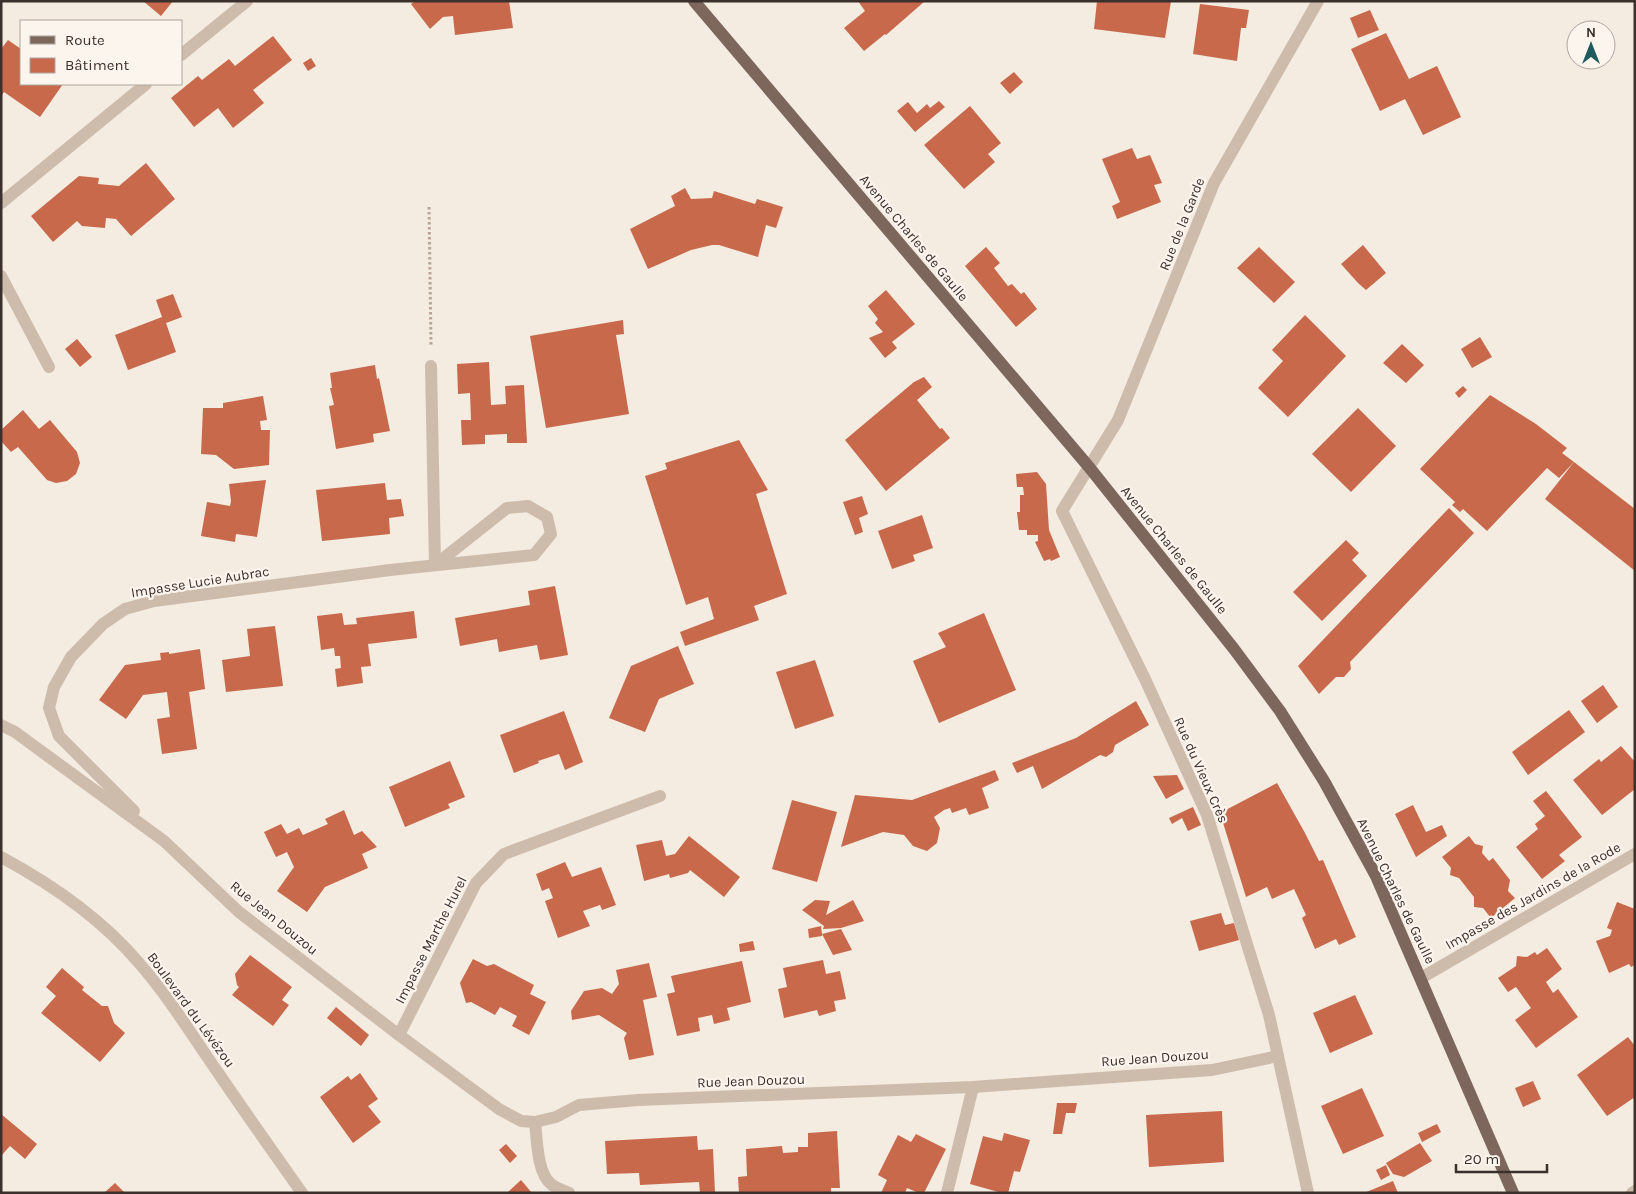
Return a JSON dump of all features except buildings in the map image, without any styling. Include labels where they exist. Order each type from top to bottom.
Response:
[{"type":"main road","name":"Avenue Charles de Gaulle","points":[[694,1],[1089,466],[1234,649],[1280,711],[1324,781],[1376,876],[1513,1193]]},
{"type":"street","points":[[182,54],[247,1]]},
{"type":"street","name":"Rue de la Garde","points":[[1089,466],[1118,420],[1214,183],[1318,1]]},
{"type":"street","points":[[1,203],[145,85]]},
{"type":"street","points":[[1,276],[49,367]]},
{"type":"street","points":[[432,366],[435,565]]},
{"type":"street","name":"Rue du Vieux Crès","points":[[1089,466],[1062,511],[1145,679],[1207,815],[1269,1015],[1308,1193]]},
{"type":"street","name":"Impasse Lucie Aubrac","points":[[164,841],[59,736],[49,708],[54,686],[71,658],[103,624],[126,609],[154,602],[435,565],[534,555],[552,534],[547,517],[528,506],[507,508],[435,565]]},
{"type":"street","name":"Rue Jean Douzou","points":[[1,725],[15,732],[164,841],[239,912],[399,1035],[499,1109],[521,1121],[535,1122],[556,1117],[579,1105],[628,1101],[973,1087],[1212,1070],[1278,1056]]},
{"type":"street","name":"Impasse Marthe Hurel","points":[[399,1035],[476,883],[504,854],[660,796]]},
{"type":"street","name":"Impasse des Jardins de la Rode","points":[[1421,978],[1635,854]]},
{"type":"street","name":"Boulevard du Lévézou","points":[[1,857],[31,873],[72,899],[111,934],[139,963],[174,1008],[238,1104],[302,1193]]},
{"type":"street","points":[[947,1193],[973,1087]]},
{"type":"street","points":[[535,1122],[543,1175],[551,1185],[569,1193]]},
{"type":"path","points":[[428,207],[432,366]]}]
